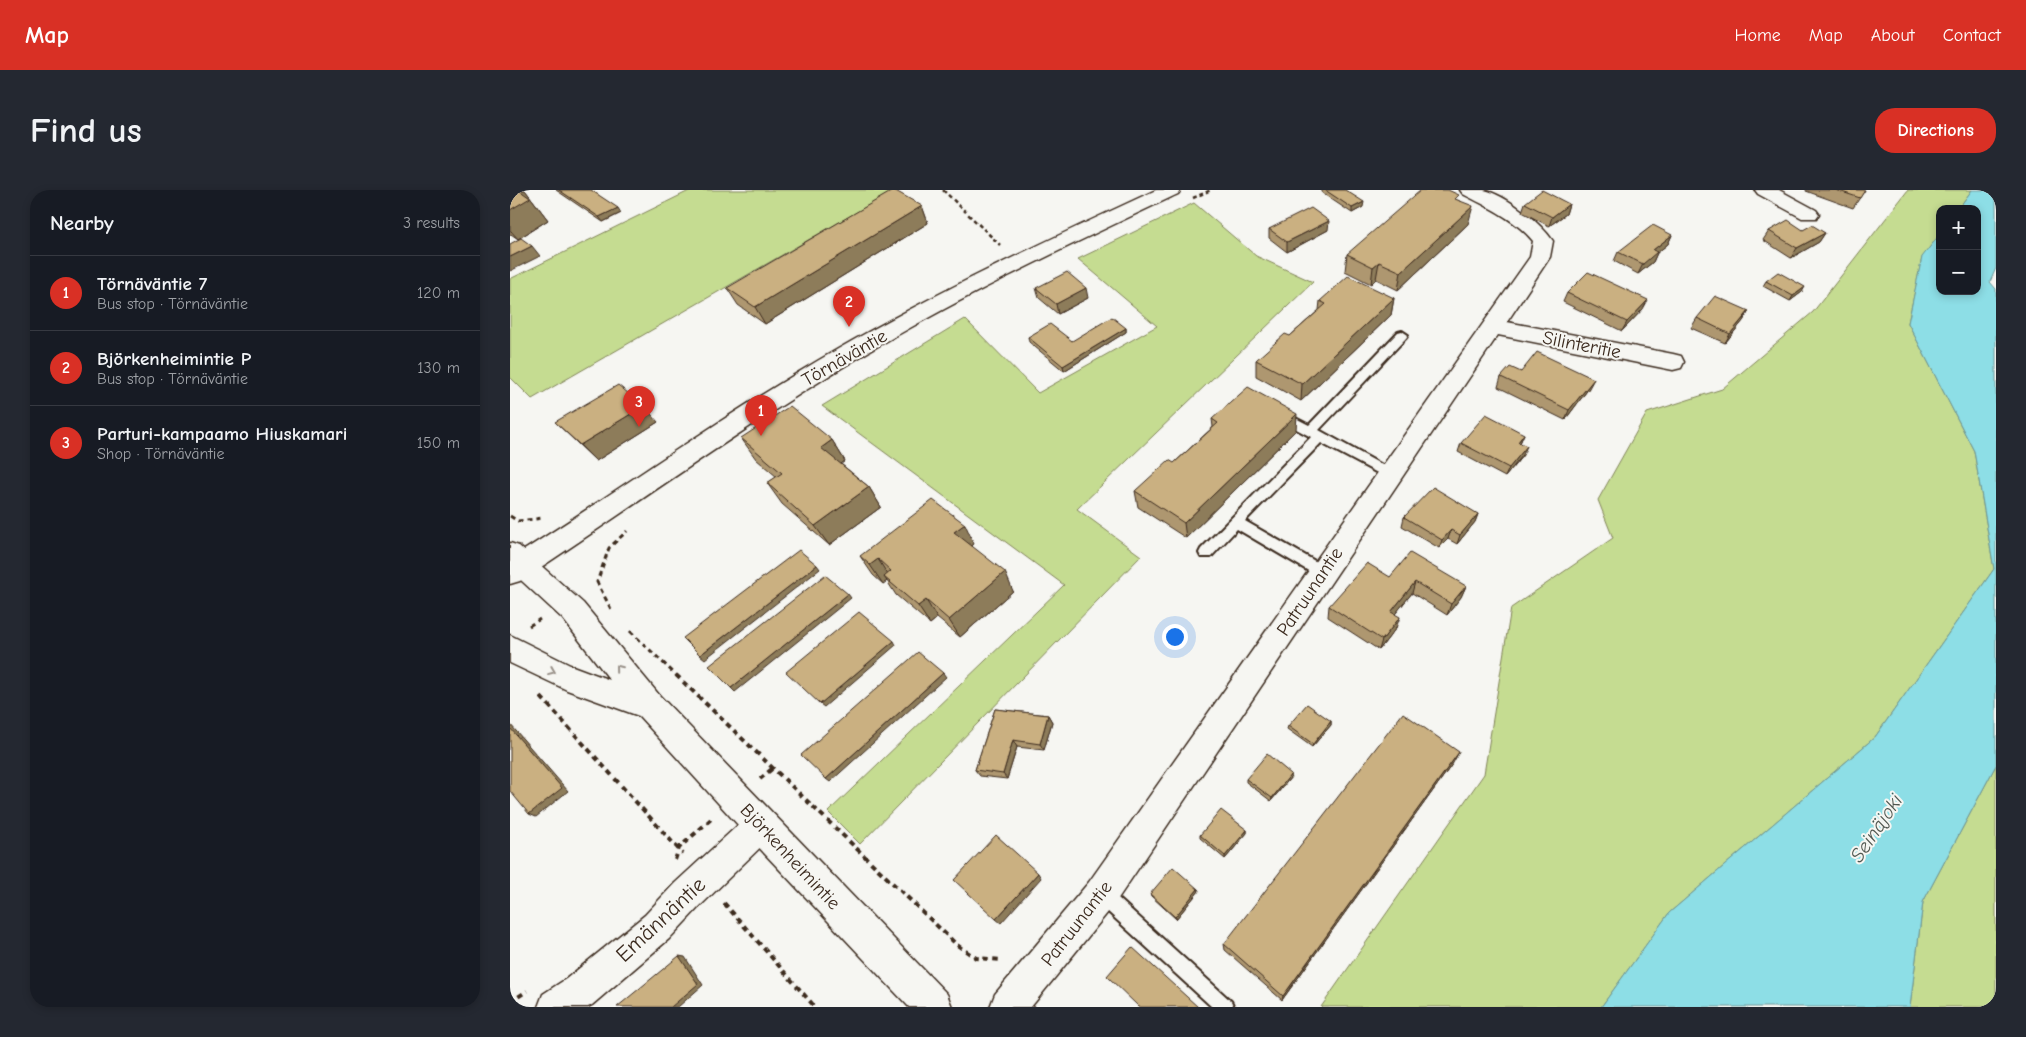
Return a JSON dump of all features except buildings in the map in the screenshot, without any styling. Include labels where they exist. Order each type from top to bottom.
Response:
[{"type":"street","name":"Patruunantie","points":[[1008,1007],[1101,894],[1540,257],[1543,241],[1534,227],[1470,190]]},
{"type":"street","points":[[1765,190],[1809,214]]},
{"type":"street","name":"Törnäväntie","points":[[514,564],[585,525],[750,413],[856,349],[1019,261],[1181,195]]},
{"type":"street","name":"Silinteritie","points":[[1491,326],[1673,362]]},
{"type":"street","name":"Björkenheimintie","points":[[514,564],[573,611],[648,706],[934,1007]]},
{"type":"street","name":"Björkenheimintie","points":[[510,648],[536,664],[582,683],[648,706]]},
{"type":"street","name":"Emännäntie","points":[[556,1007],[579,992],[656,927],[760,826]]},
{"type":"lane","points":[[1206,553],[1236,522],[1402,335]]},
{"type":"lane","points":[[1272,410],[1389,474]]},
{"type":"lane","points":[[1236,522],[1322,572]]},
{"type":"lane","points":[[1101,894],[1225,1007]]},
{"type":"path","points":[[943,190],[988,235],[1019,261]]},
{"type":"path","points":[[1181,195],[1211,190]]},
{"type":"path","points":[[615,616],[597,582],[609,548],[633,525]]},
{"type":"path","points":[[629,630],[957,945],[976,958],[1001,959],[1028,984]]},
{"type":"path","points":[[537,693],[679,848],[703,880],[815,1007]]},
{"type":"green space","points":[[691,190],[895,190],[532,399],[510,377],[510,279]]},
{"type":"green space","points":[[1908,190],[1972,190],[1961,205],[1936,205],[1936,239],[1922,258],[1908,323],[1974,451],[1994,569],[1875,737],[1669,913],[1601,1007],[1321,1007],[1484,774],[1511,608],[1613,538],[1598,500],[1647,413],[1722,389],[1813,312]]},
{"type":"green space","points":[[1194,203],[1256,256],[1313,282],[1077,509],[1141,556],[860,844],[828,812],[1064,585],[822,406],[965,319],[1038,393],[1157,326],[1078,259]]},
{"type":"green space","points":[[1996,765],[1996,1007],[1910,1007],[1923,902]]},
{"type":"water","name":"Seinäjoki","points":[[1972,190],[1996,190],[1996,268],[1990,282],[1996,289],[1996,765],[1923,902],[1910,1007],[1601,1007],[1669,913],[1875,737],[1994,569],[1974,451],[1908,323],[1922,257],[1936,239],[1936,295],[1981,295],[1981,205],[1961,205]]},
{"type":"place","name":"Björkenheimintie P","points":[[849,327]]},
{"type":"place","name":"Parturi-kampaamo Hiuskamari","points":[[639,427]]},
{"type":"place","name":"Törnäväntie 7","points":[[761,436]]}]
